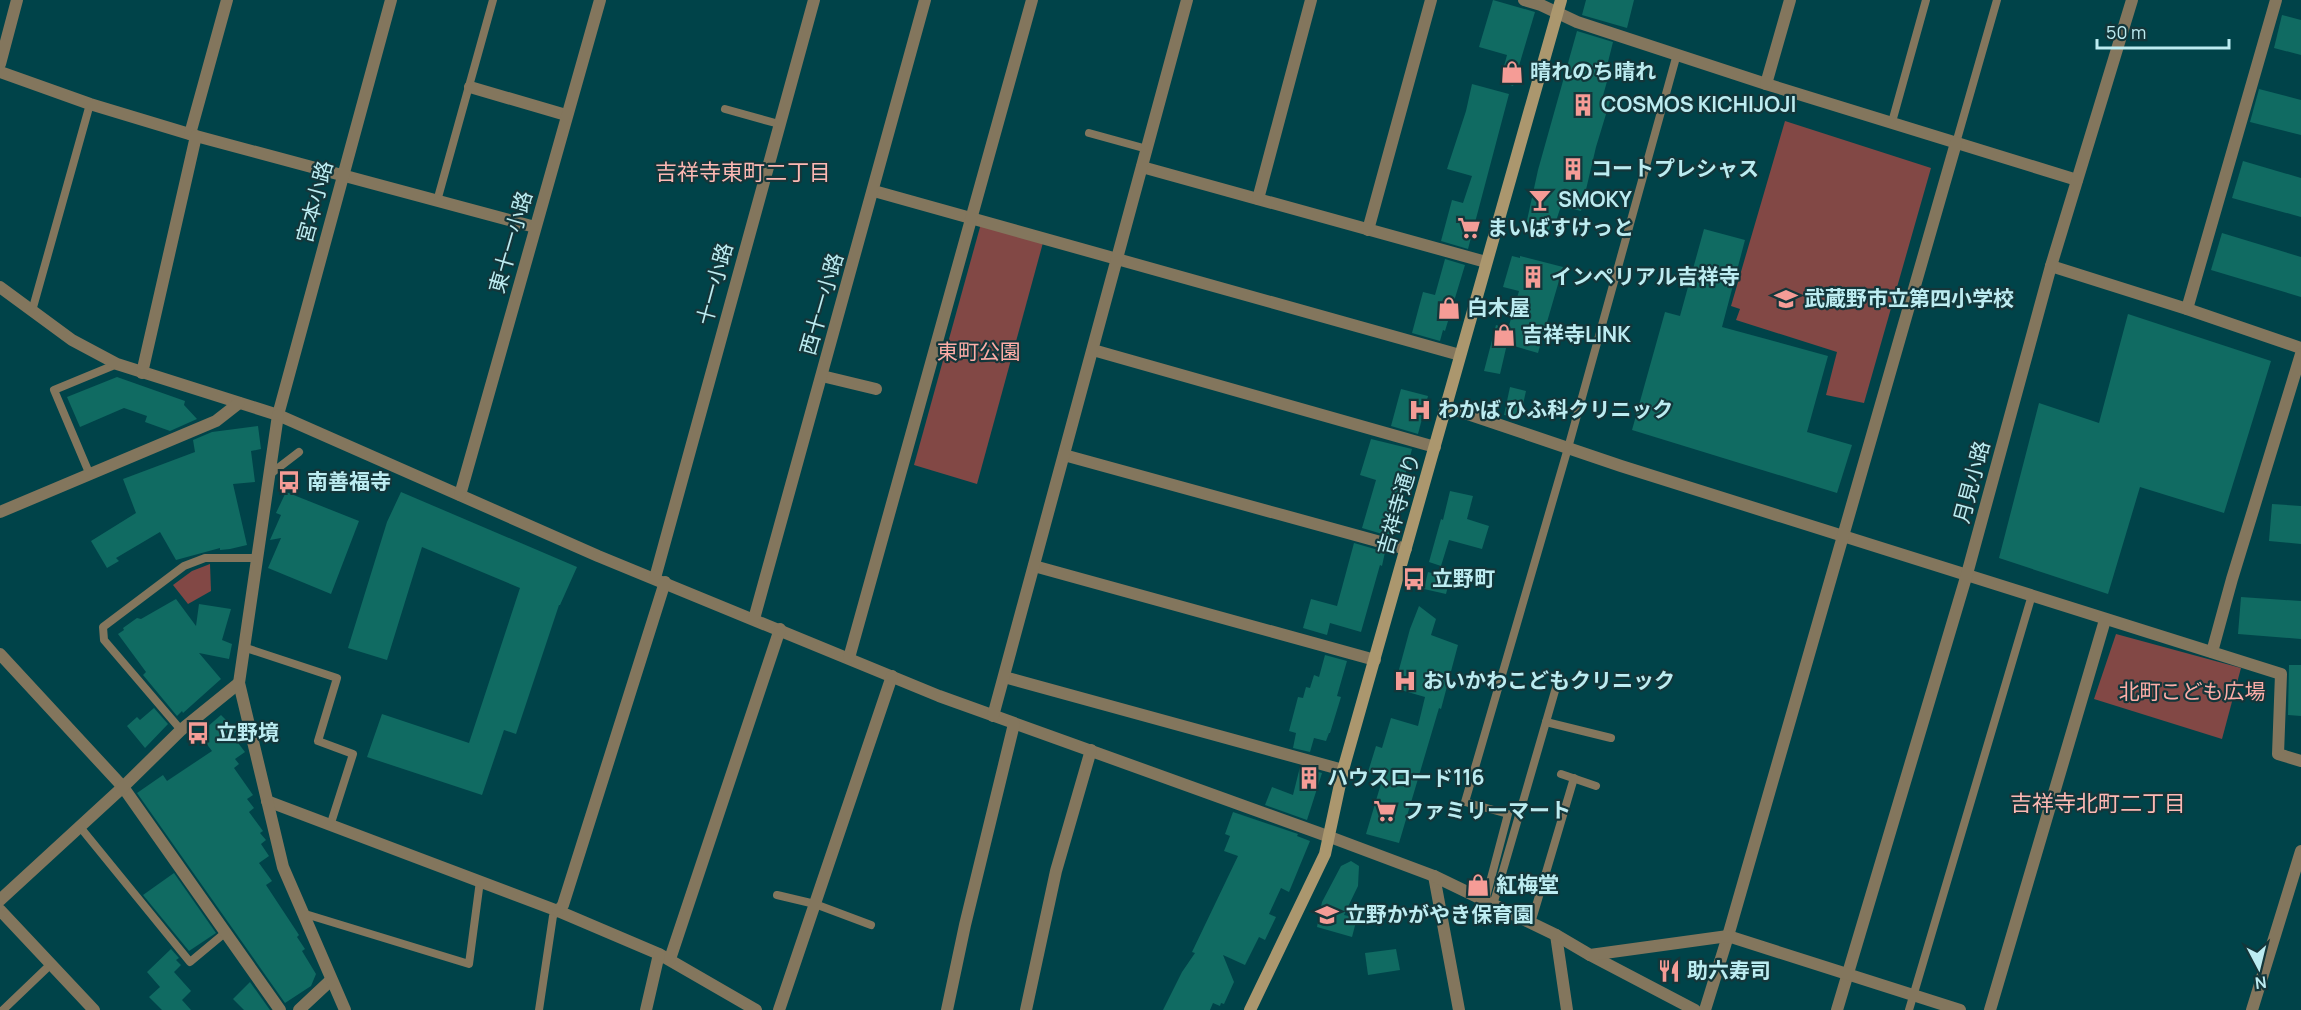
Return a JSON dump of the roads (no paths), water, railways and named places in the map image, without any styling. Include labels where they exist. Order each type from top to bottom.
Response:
[{"type":"main road","name":"吉祥寺通り","points":[[1250,1010],[1325,854],[1343,770],[1560,6]]},
{"type":"street","points":[[0,64],[17,0]]},
{"type":"street","points":[[142,373],[193,135],[227,0]]},
{"type":"street","name":"宮本小路","points":[[345,1010],[283,867],[239,683],[267,476],[278,415],[391,0]]},
{"type":"street","name":"東十一小路","points":[[460,495],[600,0]]},
{"type":"street","name":"十一小路","points":[[558,911],[563,906],[660,580],[779,124],[814,0]]},
{"type":"street","name":"西十一小路","points":[[754,619],[925,0]]},
{"type":"street","points":[[849,658],[1032,0]]},
{"type":"street","points":[[993,716],[1187,0]]},
{"type":"street","points":[[1258,199],[1311,0]]},
{"type":"street","points":[[1368,230],[1431,0]]},
{"type":"street","points":[[1524,0],[1560,6],[1577,22],[1766,84],[2077,180]]},
{"type":"street","points":[[1766,84],[1790,0]]},
{"type":"street","name":"月見小路","points":[[1837,1010],[1967,574],[2051,266],[2132,0]]},
{"type":"street","points":[[2187,309],[2276,0]]},
{"type":"street","points":[[0,72],[90,104],[193,135],[535,227]]},
{"type":"street","points":[[470,87],[566,115]]},
{"type":"street","points":[[0,287],[72,340],[117,364],[278,415],[598,556],[892,676],[1014,724],[1434,876],[1556,935],[1696,1010],[1728,936],[1956,143]]},
{"type":"street","points":[[1142,167],[1486,262]]},
{"type":"street","points":[[874,191],[1460,355]]},
{"type":"street","points":[[2051,266],[2301,348]]},
{"type":"street","points":[[1093,350],[1435,447]]},
{"type":"street","points":[[2212,652],[2301,354]]},
{"type":"street","points":[[822,376],[876,389]]},
{"type":"street","points":[[0,512],[216,421],[238,403]]},
{"type":"street","points":[[1447,406],[1568,448],[2281,674],[2278,754],[2301,761]]},
{"type":"street","points":[[1064,455],[1406,549]]},
{"type":"street","points":[[1034,566],[1375,660]]},
{"type":"street","points":[[1989,1010],[2105,620]]},
{"type":"street","points":[[646,1010],[780,629]]},
{"type":"street","points":[[0,654],[123,787],[280,1010]]},
{"type":"street","points":[[779,1010],[892,676]]},
{"type":"street","points":[[1004,677],[1343,770]]},
{"type":"street","points":[[0,900],[123,787],[181,730],[239,683]]},
{"type":"street","points":[[947,1010],[965,925],[1014,724]]},
{"type":"street","points":[[1026,1010],[1056,871],[1091,750]]},
{"type":"street","points":[[267,801],[558,911],[664,956],[756,1010]]},
{"type":"street","points":[[2252,1010],[2298,868],[2301,851]]},
{"type":"street","points":[[1434,876],[1459,1010]]},
{"type":"street","points":[[0,910],[94,1010]]},
{"type":"street","points":[[1556,935],[1567,1010]]},
{"type":"street","points":[[1590,955],[1728,936],[1959,1010]]},
{"type":"street","points":[[299,1010],[331,980]]},
{"type":"lane","points":[[437,201],[493,0]]},
{"type":"lane","points":[[1892,122],[1926,0]]},
{"type":"lane","points":[[1956,143],[1997,0]]},
{"type":"lane","points":[[1489,903],[1508,814],[1465,802],[1568,448],[1677,54]]},
{"type":"lane","points":[[32,311],[90,104]]},
{"type":"lane","points":[[725,109],[779,124]]},
{"type":"lane","points":[[1089,133],[1147,149]]},
{"type":"lane","points":[[90,475],[54,390],[117,364]]},
{"type":"lane","points":[[267,476],[299,453]]},
{"type":"lane","points":[[181,730],[104,640],[103,627],[184,566],[204,558],[256,558]]},
{"type":"lane","points":[[1909,1010],[2032,595]]},
{"type":"lane","points":[[243,647],[337,678],[318,741],[353,754],[330,826]]},
{"type":"lane","points":[[1489,903],[1557,684]]},
{"type":"lane","points":[[1546,722],[1611,738]]},
{"type":"lane","points":[[1561,774],[1596,786]]},
{"type":"lane","points":[[1531,923],[1574,778]]},
{"type":"lane","points":[[80,827],[190,962],[226,932]]},
{"type":"lane","points":[[302,913],[469,964],[480,881]]},
{"type":"lane","points":[[777,895],[815,904],[871,925]]},
{"type":"lane","points":[[539,1010],[553,916],[558,911]]},
{"type":"lane","points":[[2,1009],[51,964]]},
{"type":"place","name":"晴れのち晴れ","points":[[1512,72]]},
{"type":"place","name":"COSMOS KICHIJOJI","points":[[1583,105]]},
{"type":"place","name":"コートプレシャス","points":[[1573,169]]},
{"type":"place","name":"SMOKY","points":[[1540,200]]},
{"type":"place","name":"まいばすけっと","points":[[1469,228]]},
{"type":"place","name":"インペリアル吉祥寺","points":[[1533,277]]},
{"type":"place","name":"武蔵野市立第四小学校","points":[[1786,299]]},
{"type":"place","name":"白木屋","points":[[1449,308]]},
{"type":"place","name":"吉祥寺LINK","points":[[1504,335]]},
{"type":"place","name":"わかば ひふ科クリニック","points":[[1420,410]]},
{"type":"place","name":"南善福寺","points":[[289,482]]},
{"type":"place","name":"立野町","points":[[1414,579]]},
{"type":"place","name":"おいかわこどもクリニック","points":[[1405,681]]},
{"type":"place","name":"立野境","points":[[198,733]]},
{"type":"place","name":"ハウスロード116","points":[[1309,778]]},
{"type":"place","name":"ファミリーマート","points":[[1385,811]]},
{"type":"place","name":"紅梅堂","points":[[1478,885]]},
{"type":"place","name":"立野かがやき保育園","points":[[1327,915]]},
{"type":"place","name":"助六寿司","points":[[1669,971]]},
{"type":"district","name":"吉祥寺東町二丁目","points":[[743,172]]},
{"type":"district","name":"吉祥寺北町二丁目","points":[[2098,803]]},
{"type":"park label","name":"東町公園","points":[[979,352]]},
{"type":"park label","name":"北町こども広場","points":[[2192,692]]}]
